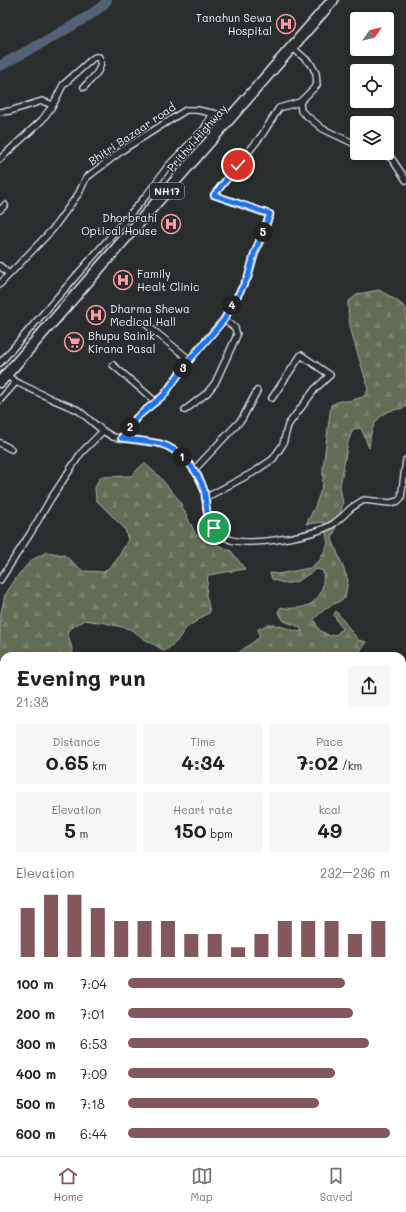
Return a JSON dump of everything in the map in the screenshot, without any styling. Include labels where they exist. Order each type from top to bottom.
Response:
[{"type":"highway","name":"Prithvi Highway","points":[[3,379],[333,0]]},
{"type":"street","points":[[121,438],[137,417],[164,395],[190,360],[224,320],[248,277],[254,254],[270,214],[214,195],[262,135],[279,108],[300,102],[317,86],[316,73],[311,64],[292,47]]},
{"type":"street","points":[[0,159],[42,120],[53,105],[63,85],[92,59],[95,57],[98,58],[101,62],[100,69],[84,87]]},
{"type":"street","points":[[0,112],[10,111],[42,101],[53,105]]},
{"type":"street","points":[[300,102],[302,111],[322,129],[350,142]]},
{"type":"street","name":"Bhitri Bazaar road","points":[[0,284],[52,230],[79,193],[86,178],[93,172],[186,110],[197,110],[232,117]]},
{"type":"street","points":[[0,362],[146,196],[168,166],[204,130],[214,113]]},
{"type":"street","points":[[393,160],[405,177]]},
{"type":"street","points":[[0,210],[5,205]]},
{"type":"street","points":[[0,266],[9,274]]},
{"type":"street","points":[[185,410],[207,393],[216,383],[234,342],[237,335],[235,328],[224,320]]},
{"type":"street","points":[[148,326],[190,360]]},
{"type":"street","points":[[205,498],[254,472],[272,459],[283,444],[288,425],[315,389],[330,375],[301,355],[272,398]]},
{"type":"street","points":[[113,365],[156,402]]},
{"type":"street","points":[[3,379],[16,382],[78,410],[103,431],[113,437],[162,444],[169,447],[185,459],[194,470],[204,490],[210,522],[214,528],[230,539],[239,541],[259,542],[306,534],[332,525],[350,509],[364,500],[386,503],[398,501],[401,498],[403,491],[406,460]]},
{"type":"street","points":[[0,400],[16,382]]},
{"type":"street","points":[[194,470],[242,419],[257,391]]},
{"type":"street","points":[[0,580],[86,446],[103,431]]},
{"type":"street","points":[[0,443],[11,449]]},
{"type":"green space","points":[[379,290],[406,308],[406,407],[390,411],[380,417],[370,436],[369,448],[361,428],[353,429],[348,442],[340,486],[343,504],[332,539],[348,580],[345,598],[325,609],[314,619],[319,630],[330,636],[337,634],[342,629],[334,615],[336,611],[358,640],[366,642],[359,652],[239,652],[260,637],[258,629],[267,625],[275,625],[302,632],[300,627],[284,621],[278,612],[281,607],[304,607],[315,601],[319,596],[323,585],[323,571],[317,569],[296,582],[291,583],[280,582],[272,579],[270,573],[278,574],[310,568],[320,560],[328,544],[324,522],[306,524],[315,507],[323,484],[323,468],[331,405],[340,401],[349,401],[363,397],[368,390],[352,335],[348,313],[348,302],[358,294]]},
{"type":"green space","points":[[144,463],[158,475],[179,500],[196,535],[231,551],[245,569],[208,575],[206,595],[210,612],[186,628],[176,642],[165,651],[130,629],[84,620],[67,631],[73,652],[0,652],[0,617],[5,595],[19,574],[32,560],[47,552],[64,555],[83,571],[104,572],[116,561],[128,540],[125,529],[96,500],[95,488],[100,477],[131,476]]},
{"type":"waterway","points":[[0,66],[90,15],[107,0]]},
{"type":"place","name":"Tanahun Sewa Hospital","points":[[286,24]]},
{"type":"place","name":"Dhorbrahi Optical House","points":[[171,224]]},
{"type":"place","name":"Family Healt Clinic","points":[[123,280]]},
{"type":"place","name":"Dharma Shewa Medical Hall","points":[[96,315]]},
{"type":"place","name":"Bhupu Sainik Kirana Pasal","points":[[74,342]]},
{"type":"route","points":[[214,528],[208,517],[204,490],[200,480],[185,459],[169,447],[162,444],[121,438],[137,417],[164,395],[188,362],[224,320],[248,277],[254,254],[270,214],[214,195],[238,165]]}]
